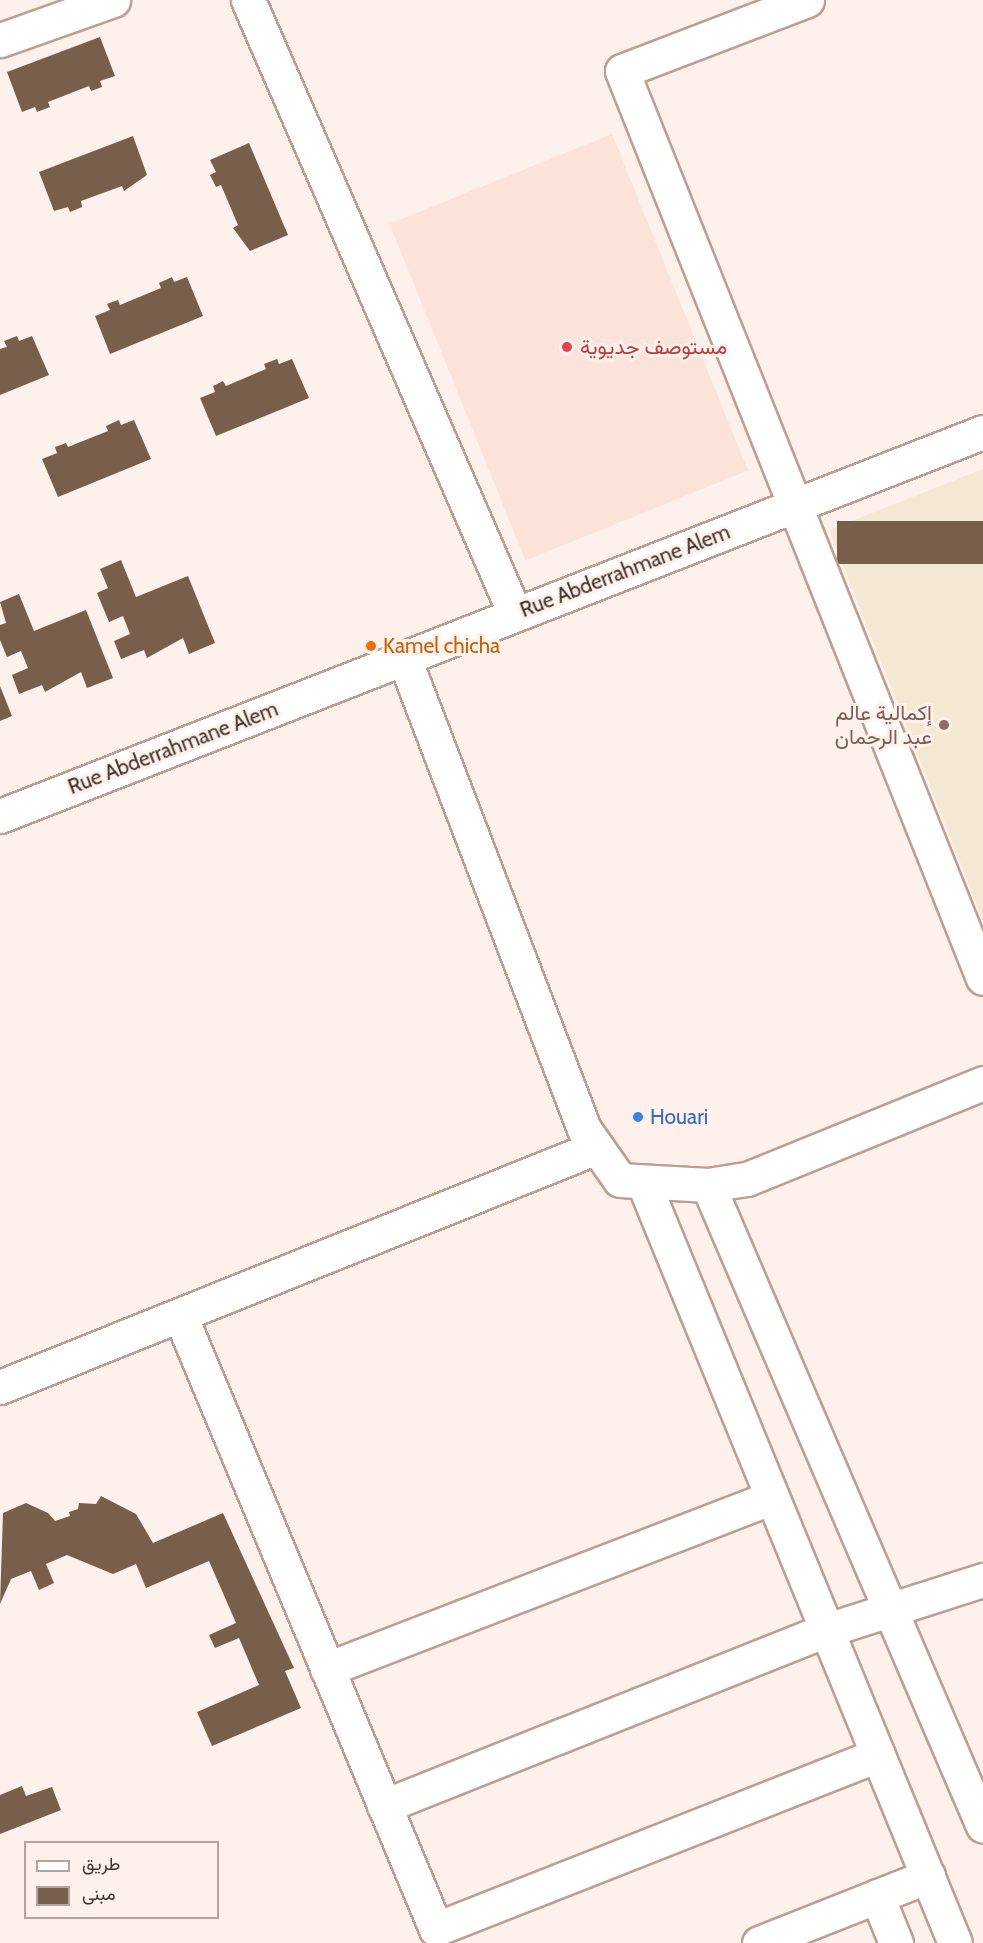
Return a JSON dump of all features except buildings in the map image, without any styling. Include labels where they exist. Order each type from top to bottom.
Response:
[{"type":"street","points":[[0,40],[113,0]]},
{"type":"street","points":[[248,0],[515,614]]},
{"type":"street","points":[[807,0],[622,70],[792,506],[983,978]]},
{"type":"street","name":"Rue Abderrahmane Alem","points":[[0,816],[983,432]]},
{"type":"street","points":[[404,658],[584,1129],[620,1180],[644,1184],[708,1185],[747,1179],[983,1083]]},
{"type":"street","points":[[0,1387],[597,1147]]},
{"type":"street","points":[[644,1184],[955,1943]]},
{"type":"street","points":[[708,1185],[890,1612],[982,1819]]},
{"type":"street","points":[[180,1315],[436,1929],[460,1932],[878,1755]]},
{"type":"street","points":[[327,1669],[772,1497]]},
{"type":"street","points":[[384,1806],[827,1630],[890,1612],[983,1580]]},
{"type":"street","points":[[759,1943],[805,1934],[877,1896],[928,1876]]},
{"type":"street","points":[[877,1896],[896,1943]]},
{"type":"shaded area","name":"مستوصف جديوية","points":[[612,134],[748,471],[525,560],[389,224]]},
{"type":"shaded area","name":"إكمالية عالم عبد الرحمان","points":[[983,469],[983,920],[829,530]]},
{"type":"place","name":"مستوصف جديوية","points":[[567,347]]},
{"type":"place","name":"Kamel chicha","points":[[371,646]]},
{"type":"place","name":"إكمالية عالم عبد الرحمان","points":[[944,725]]},
{"type":"place","name":"Houari","points":[[638,1117]]}]
